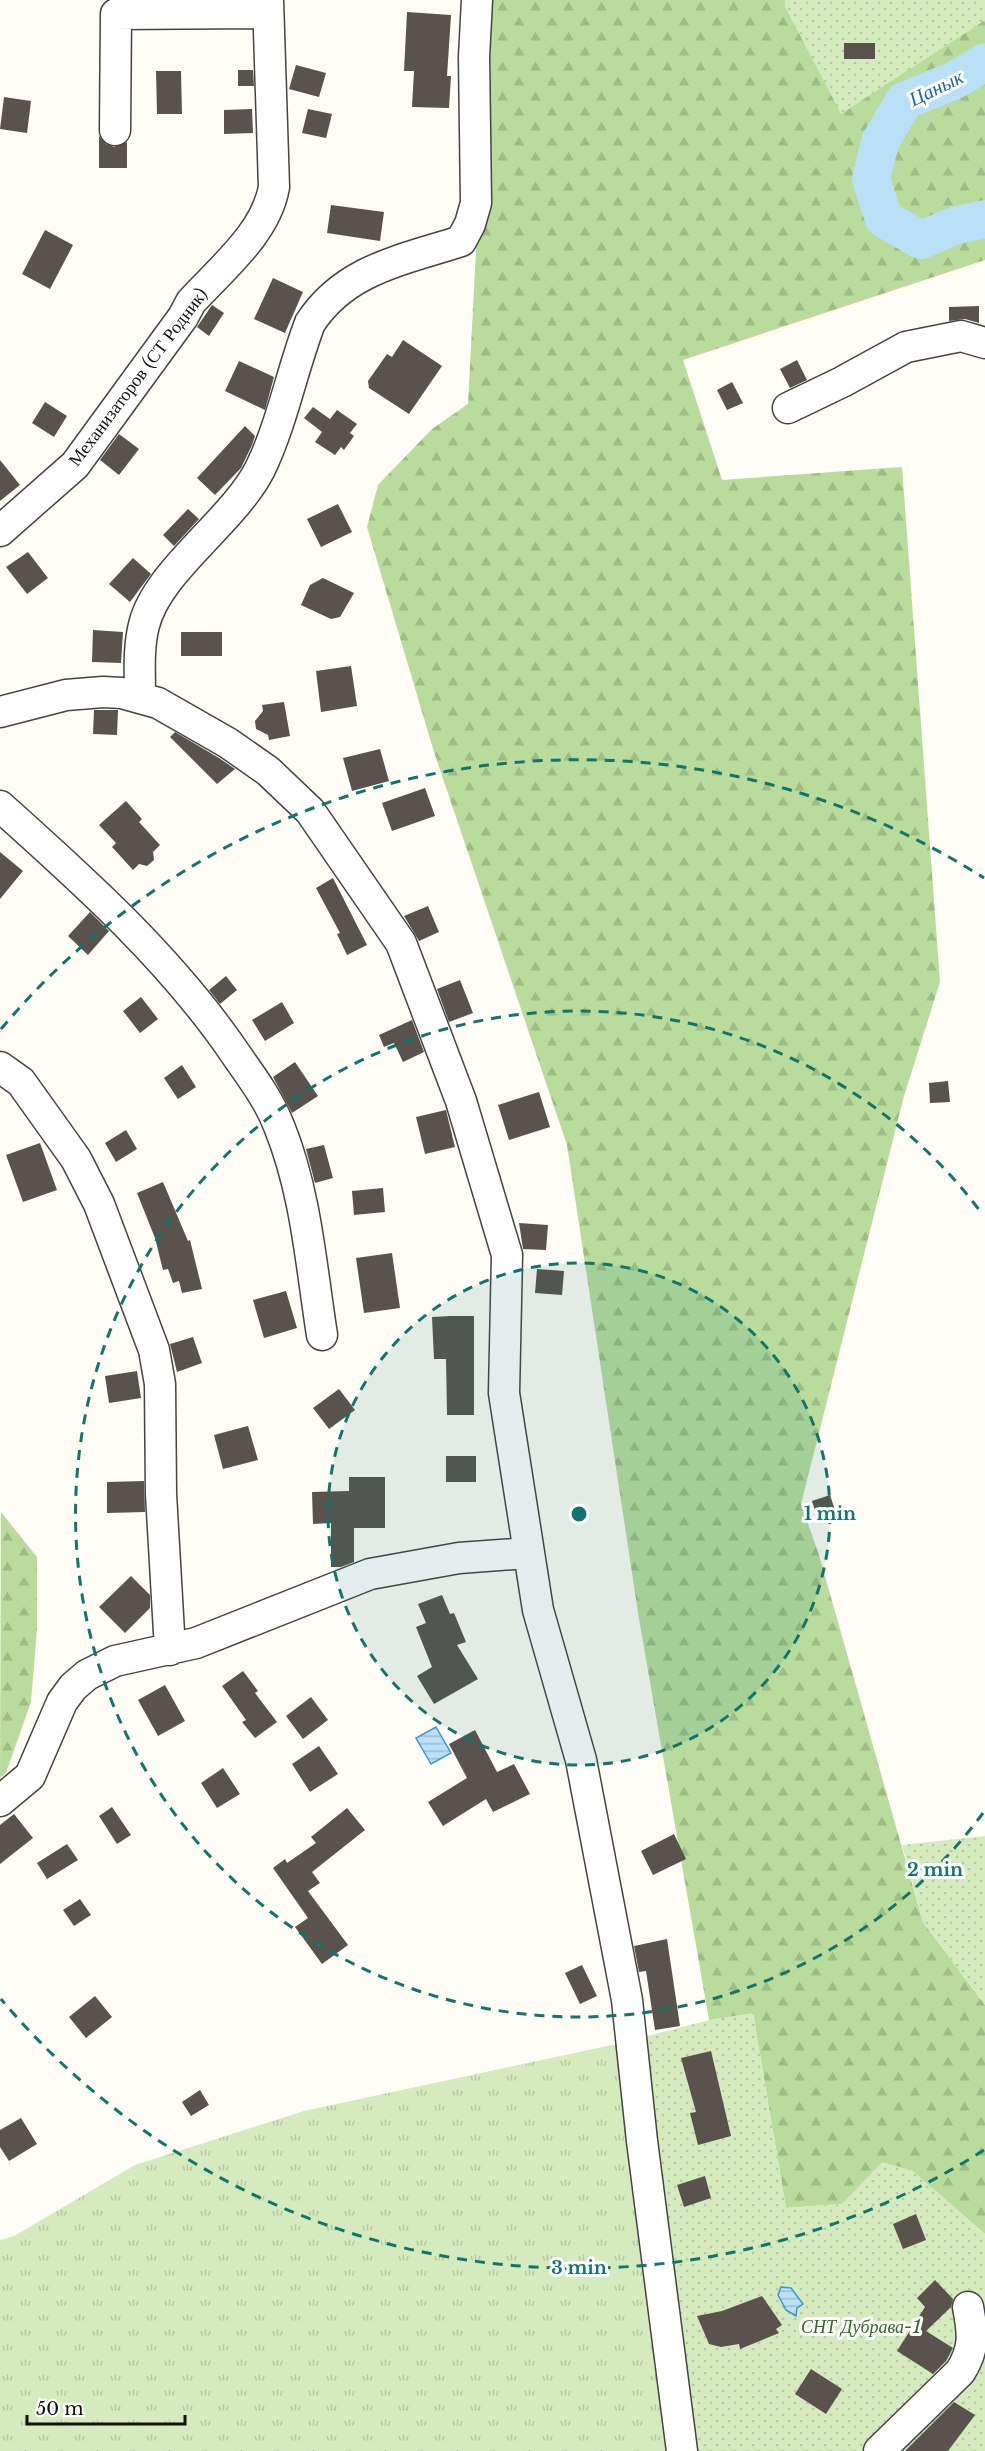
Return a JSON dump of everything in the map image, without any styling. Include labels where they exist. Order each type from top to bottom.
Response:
[{"type":"lane","points":[[140,697],[140,643],[144,623],[152,605],[175,573],[241,500],[260,469],[310,323],[322,304],[349,282],[375,269],[460,241],[470,224],[476,203],[474,57],[477,0]]},
{"type":"lane","points":[[116,130],[116,14],[268,6]]},
{"type":"lane","name":"Механизаторов (СТ Родник)","points":[[0,531],[75,465],[183,317],[191,302],[260,225],[270,207],[274,187],[268,6]]},
{"type":"lane","points":[[788,408],[842,382],[906,346],[962,336],[985,343]]},
{"type":"lane","points":[[0,712],[66,695],[103,692],[140,697],[158,703],[228,743],[291,790],[310,811],[401,944],[461,1101],[507,1255],[504,1393],[528,1553],[550,1658],[581,1760],[627,2000],[643,2152],[682,2451]]},
{"type":"lane","points":[[0,806],[79,876],[181,984],[207,1013],[265,1096],[279,1125],[299,1190],[322,1335]]},
{"type":"lane","points":[[0,1066],[21,1082],[76,1159],[99,1204],[159,1366],[161,1494],[170,1650]]},
{"type":"lane","points":[[0,1801],[30,1776],[62,1702],[87,1675],[124,1659],[196,1643],[370,1574],[459,1558],[528,1553]]},
{"type":"lane","points":[[879,2451],[960,2372],[967,2361],[974,2338],[968,2307]]},
{"type":"green space","points":[[481,0],[785,0],[785,6],[841,113],[985,20],[985,260],[683,360],[722,480],[902,467],[940,982],[904,1096],[801,1504],[819,1555],[923,1922],[985,2005],[985,2234],[911,2170],[842,2204],[786,2208],[753,2014],[709,2020],[639,1619],[567,1145],[434,752],[367,527],[378,485],[432,429],[468,404],[481,154]]},
{"type":"green space","points":[[785,0],[985,0],[985,20],[841,114],[785,6]]},
{"type":"green space","points":[[1,1512],[37,1557],[37,1629],[31,1702],[6,1773],[0,1778]]},
{"type":"green space","points":[[985,1836],[985,2005],[923,1922],[902,1845]]},
{"type":"green space","name":"СНТ Дубрава-1","points":[[753,2013],[786,2208],[842,2204],[882,2162],[911,2170],[985,2234],[985,2451],[673,2451],[621,2043],[709,2020]]},
{"type":"green space","points":[[621,2043],[673,2451],[0,2451],[0,2240],[14,2236],[135,2165],[304,2111]]},
{"type":"water","points":[[436,1727],[451,1753],[431,1764],[416,1738]]},
{"type":"water","points":[[781,2287],[791,2288],[803,2304],[797,2308],[796,2316],[786,2310],[778,2295]]},
{"type":"building","points":[[407,12],[451,15],[447,76],[451,76],[449,108],[412,107],[414,71],[404,71]]},
{"type":"building","points":[[844,43],[875,43],[875,59],[844,59]]},
{"type":"building","points":[[296,65],[326,73],[319,97],[289,89]]},
{"type":"building","points":[[238,70],[253,70],[254,86],[238,86]]},
{"type":"building","points":[[156,71],[181,71],[182,114],[157,114]]},
{"type":"building","points":[[4,97],[31,101],[27,133],[0,129]]},
{"type":"building","points":[[252,109],[253,133],[224,134],[224,110]]},
{"type":"building","points":[[308,109],[332,114],[326,138],[302,133]]},
{"type":"building","points":[[99,136],[106,144],[114,147],[127,142],[127,168],[99,168]]},
{"type":"building","points":[[331,205],[384,212],[380,241],[327,233]]},
{"type":"building","points":[[45,230],[73,245],[50,289],[22,274]]},
{"type":"building","points":[[273,278],[303,292],[285,333],[254,319]]},
{"type":"building","points":[[212,305],[224,313],[209,336],[197,327]]},
{"type":"building","points":[[979,306],[979,323],[965,319],[949,321],[949,307]]},
{"type":"building","points":[[403,340],[442,366],[409,414],[369,388],[368,381],[387,354],[392,357]]},
{"type":"building","points":[[797,360],[807,380],[790,388],[780,369]]},
{"type":"building","points":[[239,361],[274,377],[265,410],[225,391]]},
{"type":"building","points":[[732,382],[743,403],[727,410],[717,390]]},
{"type":"building","points":[[45,402],[67,416],[54,437],[32,423]]},
{"type":"building","points":[[313,407],[330,419],[337,410],[357,424],[350,433],[354,436],[344,450],[341,447],[335,455],[315,442],[322,432],[304,418]]},
{"type":"building","points":[[245,426],[255,436],[252,445],[241,468],[215,495],[197,478]]},
{"type":"building","points":[[119,434],[139,449],[119,475],[100,460]]},
{"type":"building","points":[[0,460],[20,485],[0,501]]},
{"type":"building","points":[[338,504],[352,532],[321,547],[307,519]]},
{"type":"building","points":[[188,509],[199,519],[174,546],[163,535]]},
{"type":"building","points":[[28,552],[48,578],[27,594],[6,567]]},
{"type":"building","points":[[133,558],[151,574],[130,602],[109,584]]},
{"type":"building","points":[[323,578],[354,593],[340,617],[331,619],[301,605],[310,585]]},
{"type":"building","points":[[93,630],[123,632],[121,663],[92,662]]},
{"type":"building","points":[[181,632],[222,632],[222,656],[181,656]]},
{"type":"building","points":[[351,666],[357,706],[321,712],[316,671]]},
{"type":"building","points":[[284,702],[290,736],[269,740],[268,735],[256,729],[255,721],[263,711],[262,705]]},
{"type":"building","points":[[94,710],[118,710],[117,735],[93,734]]},
{"type":"building","points":[[175,732],[235,769],[217,784],[170,737]]},
{"type":"building","points":[[380,749],[389,781],[352,791],[343,758]]},
{"type":"building","points":[[425,788],[435,816],[392,831],[382,803]]},
{"type":"building","points":[[126,801],[142,819],[139,822],[160,845],[153,852],[154,860],[147,866],[139,864],[133,870],[112,847],[116,843],[99,825]]},
{"type":"building","points":[[0,852],[23,871],[0,899]]},
{"type":"building","points":[[333,878],[367,945],[347,955],[337,934],[340,933],[316,888]]},
{"type":"building","points":[[428,906],[439,932],[419,941],[404,916]]},
{"type":"building","points":[[90,912],[109,931],[88,955],[68,936]]},
{"type":"building","points":[[226,976],[237,990],[220,1004],[209,990]]},
{"type":"building","points":[[460,980],[473,1013],[449,1022],[437,989]]},
{"type":"building","points":[[141,997],[158,1019],[140,1033],[123,1011]]},
{"type":"building","points":[[282,1002],[294,1023],[265,1041],[252,1020]]},
{"type":"building","points":[[412,1020],[424,1052],[403,1062],[394,1043],[384,1047],[379,1035]]},
{"type":"building","points":[[295,1062],[318,1096],[292,1113],[273,1077]]},
{"type":"building","points":[[182,1065],[196,1087],[178,1099],[164,1078]]},
{"type":"building","points":[[948,1081],[950,1102],[930,1103],[929,1083]]},
{"type":"building","points":[[539,1092],[550,1127],[509,1140],[498,1105]]},
{"type":"building","points":[[446,1110],[455,1147],[425,1154],[416,1117]]},
{"type":"building","points":[[126,1130],[137,1149],[116,1162],[105,1143]]},
{"type":"building","points":[[40,1143],[57,1190],[23,1202],[6,1155]]},
{"type":"building","points":[[324,1145],[333,1178],[315,1183],[306,1149]]},
{"type":"building","points":[[163,1182],[188,1241],[190,1240],[202,1289],[182,1293],[179,1281],[173,1283],[168,1269],[163,1270],[155,1238],[137,1193]]},
{"type":"building","points":[[383,1188],[385,1212],[354,1215],[352,1191]]},
{"type":"building","points":[[519,1223],[548,1225],[546,1250],[523,1249]]},
{"type":"building","points":[[392,1253],[400,1308],[364,1313],[356,1258]]},
{"type":"building","points":[[537,1269],[564,1271],[562,1295],[535,1293]]},
{"type":"building","points":[[286,1291],[297,1328],[264,1338],[253,1300]]},
{"type":"building","points":[[474,1316],[474,1415],[447,1415],[446,1359],[434,1359],[432,1317]]},
{"type":"building","points":[[193,1337],[202,1363],[177,1372],[170,1344]]},
{"type":"building","points":[[137,1371],[141,1398],[109,1403],[105,1376]]},
{"type":"building","points":[[339,1389],[355,1410],[329,1429],[313,1408]]},
{"type":"building","points":[[248,1426],[258,1460],[223,1469],[214,1435]]},
{"type":"building","points":[[446,1456],[476,1456],[476,1482],[446,1482]]},
{"type":"building","points":[[349,1477],[385,1477],[385,1528],[354,1528],[354,1562],[341,1567],[331,1567],[331,1523],[313,1524],[312,1492],[349,1491]]},
{"type":"building","points":[[144,1481],[145,1512],[107,1513],[107,1482]]},
{"type":"building","points":[[830,1495],[836,1513],[818,1519],[812,1501]]},
{"type":"building","points":[[131,1576],[150,1595],[150,1608],[125,1633],[99,1607]]},
{"type":"building","points":[[442,1595],[450,1614],[454,1613],[466,1642],[457,1645],[478,1679],[434,1704],[417,1676],[432,1667],[416,1627],[426,1623],[418,1604]]},
{"type":"building","points":[[243,1671],[258,1691],[255,1693],[277,1722],[255,1738],[242,1722],[246,1720],[222,1686]]},
{"type":"building","points":[[165,1685],[185,1721],[158,1736],[138,1700]]},
{"type":"building","points":[[311,1697],[328,1720],[303,1739],[286,1716]]},
{"type":"building","points":[[475,1730],[497,1772],[514,1764],[530,1794],[493,1812],[486,1799],[443,1826],[428,1802],[467,1778],[449,1744]]},
{"type":"building","points":[[319,1746],[338,1774],[310,1792],[292,1764]]},
{"type":"building","points":[[223,1768],[240,1794],[217,1808],[201,1783]]},
{"type":"building","points":[[112,1807],[131,1835],[117,1844],[99,1816]]},
{"type":"building","points":[[347,1808],[365,1830],[312,1872],[320,1883],[308,1891],[348,1945],[322,1964],[295,1927],[308,1918],[273,1868],[285,1859],[287,1863],[316,1843],[311,1837]]},
{"type":"building","points":[[14,1814],[33,1838],[0,1864],[0,1825]]},
{"type":"building","points":[[674,1834],[686,1859],[653,1875],[641,1851]]},
{"type":"building","points":[[67,1844],[78,1860],[47,1879],[37,1863]]},
{"type":"building","points":[[80,1899],[91,1915],[74,1926],[63,1910]]},
{"type":"building","points":[[667,1939],[680,2026],[655,2030],[646,1971],[639,1972],[634,1946]]},
{"type":"building","points":[[582,1965],[597,1996],[580,2004],[565,1973]]},
{"type":"building","points":[[95,1996],[112,2017],[86,2038],[69,2017]]},
{"type":"building","points":[[711,2051],[731,2136],[698,2145],[690,2113],[696,2112],[681,2058]]},
{"type":"building","points":[[200,2090],[209,2105],[191,2116],[182,2102]]},
{"type":"building","points":[[21,2118],[37,2144],[9,2161],[0,2147],[0,2130]]},
{"type":"building","points":[[705,2176],[711,2198],[684,2207],[677,2185]]},
{"type":"building","points":[[916,2214],[926,2240],[903,2249],[893,2224]]},
{"type":"building","points":[[935,2280],[953,2299],[951,2307],[926,2331],[953,2348],[946,2361],[933,2374],[897,2351],[925,2307],[917,2298]]},
{"type":"building","points":[[762,2296],[782,2325],[776,2329],[779,2333],[740,2349],[739,2344],[721,2347],[709,2344],[697,2316],[722,2311]]},
{"type":"building","points":[[811,2369],[842,2389],[826,2414],[795,2394]]},
{"type":"building","points":[[954,2402],[975,2415],[948,2451],[905,2451]]},
{"type":"waterway","name":"Цанык","points":[[985,62],[955,80],[904,101],[880,142],[871,179],[884,219],[921,240],[957,225],[985,219]]}]
